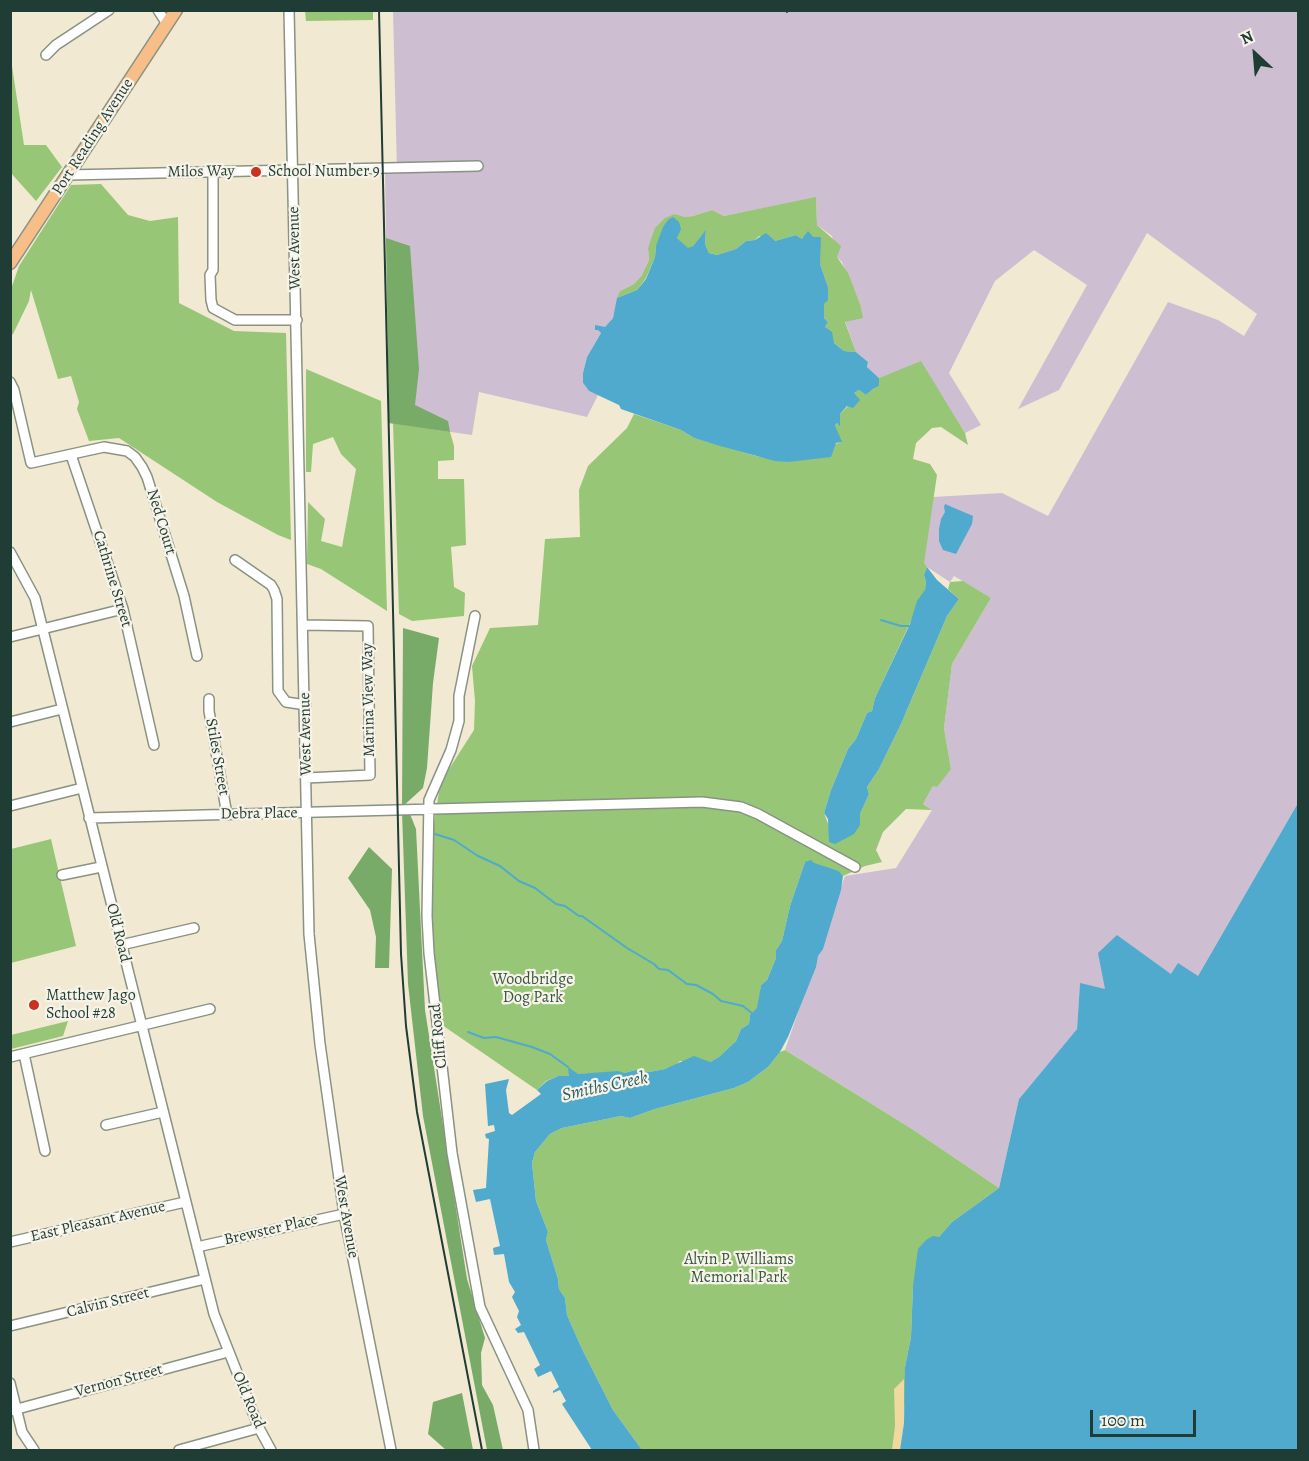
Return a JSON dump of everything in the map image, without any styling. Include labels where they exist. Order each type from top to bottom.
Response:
[{"type":"main road","name":"Port Reading Avenue","points":[[10,263],[176,10]]},
{"type":"street","points":[[46,56],[56,45],[109,10]]},
{"type":"street","points":[[158,10],[167,24]]},
{"type":"street","name":"West Avenue","points":[[289,10],[311,956],[320,1044],[344,1214],[391,1450]]},
{"type":"street","name":"Milos Way","points":[[68,175],[478,166]]},
{"type":"street","points":[[213,172],[213,270],[210,275],[210,300],[213,308],[235,320],[297,320]]},
{"type":"street","points":[[10,382],[14,390],[31,463],[71,455]]},
{"type":"street","name":"Ned Court","points":[[71,455],[104,447],[116,448],[135,457],[142,467],[184,596],[197,656]]},
{"type":"street","name":"Cathrine Street","points":[[71,455],[123,609],[154,745]]},
{"type":"street","name":"Old Road","points":[[10,552],[35,598],[214,1314],[271,1450]]},
{"type":"street","points":[[235,560],[271,585],[274,590],[277,599],[278,691],[286,702],[306,705]]},
{"type":"street","points":[[10,637],[123,609]]},
{"type":"street","name":"Cliff Road","points":[[475,616],[459,696],[459,721],[451,750],[434,786],[428,808],[429,953],[452,1153],[480,1307],[528,1410],[534,1450]]},
{"type":"street","name":"Marina View Way","points":[[303,626],[368,626],[370,775],[306,778]]},
{"type":"street","name":"Stiles Street","points":[[209,699],[209,711],[227,815]]},
{"type":"street","points":[[10,722],[62,709]]},
{"type":"street","points":[[10,806],[82,788]]},
{"type":"street","name":"Debra Place","points":[[89,818],[702,802],[741,807],[758,813],[855,867]]},
{"type":"street","points":[[62,875],[102,867]]},
{"type":"street","points":[[121,945],[194,928]]},
{"type":"street","points":[[10,1057],[210,1009]]},
{"type":"street","points":[[24,1054],[45,1151]]},
{"type":"street","points":[[105,1125],[163,1112]]},
{"type":"street","name":"East Pleasant Avenue","points":[[10,1242],[185,1202]]},
{"type":"street","name":"Brewster Place","points":[[197,1247],[344,1214]]},
{"type":"street","name":"Calvin Street","points":[[10,1326],[205,1279]]},
{"type":"street","name":"Vernon Street","points":[[14,1410],[228,1352]]},
{"type":"street","points":[[10,1383],[14,1410],[22,1432],[34,1450]]},
{"type":"street","points":[[179,1450],[260,1428]]},
{"type":"shaded area","points":[[393,11],[1298,11],[1298,803],[1198,976],[1172,975],[1118,936],[1105,990],[1080,984],[1077,1029],[1019,1099],[999,1188],[912,1129],[785,1050],[845,876],[896,868],[932,810],[923,804],[933,786],[951,769],[944,728],[952,664],[991,598],[954,576],[950,582],[923,563],[933,497],[1002,493],[1048,516],[1168,302],[1218,320],[1244,336],[1257,314],[1147,233],[1059,390],[1018,409],[1087,285],[1034,250],[995,281],[949,373],[981,425],[965,433],[921,362],[879,378],[867,367],[868,362],[856,352],[845,321],[860,304],[842,262],[837,257],[832,236],[817,225],[816,198],[724,216],[712,210],[685,217],[675,214],[648,248],[649,260],[642,275],[634,284],[620,291],[613,318],[605,327],[598,329],[601,333],[587,357],[583,373],[583,383],[589,391],[598,395],[587,417],[479,392],[472,435],[389,423],[385,171],[397,171]]},
{"type":"green space","points":[[305,11],[373,11],[373,20],[306,21]]},
{"type":"green space","points":[[10,53],[24,145],[46,145],[62,167],[36,201],[11,173]]},
{"type":"green space","points":[[101,184],[128,215],[150,221],[178,217],[179,303],[234,331],[286,333],[291,540],[217,502],[119,438],[89,441],[77,409],[79,402],[71,376],[58,379],[31,290],[29,301],[11,336],[11,289],[19,266],[71,185]]},
{"type":"green space","points":[[816,197],[817,225],[841,246],[837,257],[848,273],[860,304],[863,318],[845,322],[856,352],[844,351],[834,343],[825,327],[828,322],[824,318],[824,304],[828,287],[820,264],[820,244],[796,235],[775,241],[759,236],[755,240],[746,241],[736,249],[717,255],[709,253],[705,244],[706,231],[688,249],[677,238],[679,232],[656,246],[655,257],[646,278],[637,290],[617,298],[620,291],[634,284],[642,275],[649,260],[648,248],[655,228],[665,218],[675,214],[685,217],[693,216],[712,210],[724,216]]},
{"type":"green space","points":[[386,238],[410,246],[419,369],[415,405],[448,421],[450,432],[389,423]]},
{"type":"green space","name":"Woodbridge Dog Park","points":[[921,361],[965,433],[968,445],[941,427],[932,428],[916,443],[913,459],[930,464],[937,475],[924,563],[927,567],[924,575],[925,591],[875,698],[872,711],[867,713],[856,739],[848,749],[824,813],[829,826],[860,814],[869,794],[867,787],[879,769],[901,724],[947,616],[959,599],[948,589],[950,582],[963,581],[991,598],[952,664],[944,728],[951,769],[937,787],[933,786],[923,804],[932,810],[906,809],[883,832],[876,850],[882,862],[865,866],[843,876],[839,871],[805,862],[790,906],[782,941],[776,950],[776,958],[767,980],[761,985],[758,1008],[750,1015],[749,1024],[741,1029],[736,1041],[719,1057],[710,1062],[680,1061],[675,1066],[649,1072],[636,1070],[624,1073],[558,1076],[546,1081],[537,1090],[442,1025],[431,953],[429,899],[432,837],[439,791],[449,769],[474,730],[475,701],[472,666],[490,628],[538,625],[545,539],[580,537],[579,490],[588,466],[627,428],[634,414],[681,430],[694,438],[756,456],[788,462],[841,442],[835,425],[837,423],[840,425],[840,414],[848,406],[854,393],[859,390],[866,395],[879,386],[879,378]]},
{"type":"green space","points":[[306,369],[381,401],[387,611],[321,569],[307,564],[308,502],[325,519],[321,541],[342,547],[356,469],[341,454],[333,437],[313,444],[311,472],[306,472]]},
{"type":"green space","points":[[393,423],[450,432],[454,446],[454,460],[438,461],[438,479],[464,479],[466,545],[451,547],[454,587],[465,593],[464,616],[412,621],[399,614]]},
{"type":"green space","points":[[403,628],[439,638],[433,683],[427,768],[423,788],[402,807]]},
{"type":"green space","points":[[402,812],[410,814],[416,829],[425,1010],[467,1279],[485,1338],[481,1353],[482,1385],[493,1405],[503,1450],[487,1450],[423,1116],[408,984]]},
{"type":"green space","points":[[51,839],[76,946],[11,963],[11,849]]},
{"type":"green space","points":[[369,847],[392,869],[389,968],[375,968],[376,937],[370,910],[348,878]]},
{"type":"green space","points":[[68,1021],[63,1036],[11,1049],[11,1035]]},
{"type":"green space","name":"Alvin P. Williams Memorial Park","points":[[785,1050],[912,1129],[999,1188],[952,1222],[939,1237],[913,1286],[911,1337],[905,1367],[905,1402],[900,1450],[642,1450],[613,1410],[567,1315],[565,1298],[559,1289],[546,1240],[548,1232],[536,1201],[532,1163],[535,1152],[550,1134],[562,1128],[621,1116],[630,1118],[734,1088],[748,1082]]},
{"type":"green space","points":[[462,1393],[473,1450],[446,1450],[428,1434],[433,1402]]},
{"type":"sand","points":[[904,1379],[904,1423],[900,1450],[892,1450],[895,1426],[894,1389]]},
{"type":"water","points":[[673,217],[679,222],[681,229],[677,238],[688,248],[693,246],[706,230],[705,244],[709,253],[717,255],[736,249],[746,241],[755,240],[766,233],[775,241],[796,235],[802,239],[808,231],[813,237],[821,237],[820,264],[828,287],[828,300],[824,304],[824,318],[828,322],[825,327],[832,332],[834,343],[844,351],[856,352],[868,362],[867,367],[879,378],[879,386],[866,395],[859,390],[854,393],[860,400],[853,408],[847,406],[840,414],[840,426],[837,423],[835,425],[842,442],[836,443],[831,457],[788,462],[775,461],[720,446],[621,409],[619,405],[589,391],[583,383],[587,357],[601,333],[595,330],[595,325],[605,327],[613,318],[617,298],[637,290],[646,279],[663,227]]},
{"type":"water","points":[[945,504],[973,516],[972,524],[956,554],[943,550],[939,541],[939,529],[945,512]]},
{"type":"water","points":[[927,567],[937,580],[959,599],[947,616],[901,724],[879,769],[867,787],[869,794],[860,814],[860,825],[854,834],[835,844],[829,842],[828,819],[824,813],[831,790],[848,749],[856,739],[867,713],[872,711],[875,698],[910,624],[917,601],[925,590],[924,575]]},
{"type":"water","points":[[1298,803],[1298,1450],[900,1450],[904,1423],[905,1367],[911,1337],[913,1286],[918,1249],[933,1236],[939,1237],[952,1222],[999,1188],[1019,1099],[1077,1029],[1080,983],[1105,989],[1098,953],[1117,935],[1171,974],[1178,963],[1198,976]]},
{"type":"water","name":"Smiths Creek","points":[[811,860],[839,871],[843,876],[841,890],[823,949],[818,956],[816,967],[788,1037],[768,1067],[748,1082],[734,1088],[630,1118],[621,1116],[562,1128],[550,1134],[535,1152],[532,1163],[536,1201],[548,1232],[546,1240],[559,1289],[565,1298],[567,1315],[613,1410],[642,1450],[592,1450],[562,1404],[566,1401],[560,1390],[553,1393],[559,1387],[551,1371],[538,1377],[534,1369],[540,1365],[524,1332],[518,1333],[515,1329],[521,1325],[517,1317],[519,1311],[512,1297],[515,1292],[509,1282],[504,1254],[494,1255],[493,1248],[500,1246],[490,1199],[476,1202],[473,1190],[486,1188],[489,1139],[485,1134],[495,1131],[494,1125],[488,1126],[485,1084],[509,1079],[506,1090],[509,1113],[512,1115],[541,1094],[537,1090],[547,1081],[558,1076],[569,1076],[568,1067],[578,1074],[618,1071],[624,1073],[636,1070],[649,1072],[665,1069],[694,1056],[710,1062],[719,1057],[736,1041],[741,1029],[749,1024],[750,1015],[757,1008],[761,985],[767,980],[776,958],[776,950],[782,941],[790,906],[805,862]]},
{"type":"waterway","points":[[881,620],[901,626],[910,626]]},
{"type":"waterway","points":[[435,834],[454,840],[478,856],[500,866],[556,904],[565,906],[582,916],[659,969],[668,970],[687,984],[696,985],[721,1001],[743,1006],[753,1014]]},
{"type":"waterway","points":[[468,1032],[484,1038],[496,1037],[532,1047],[550,1054],[568,1067]]},
{"type":"railway","points":[[379,10],[401,954],[406,1026],[417,1112],[482,1450]]},
{"type":"place","name":"School Number 9","points":[[256,172]]},
{"type":"place","name":"Matthew Jago School #28","points":[[34,1005]]}]
